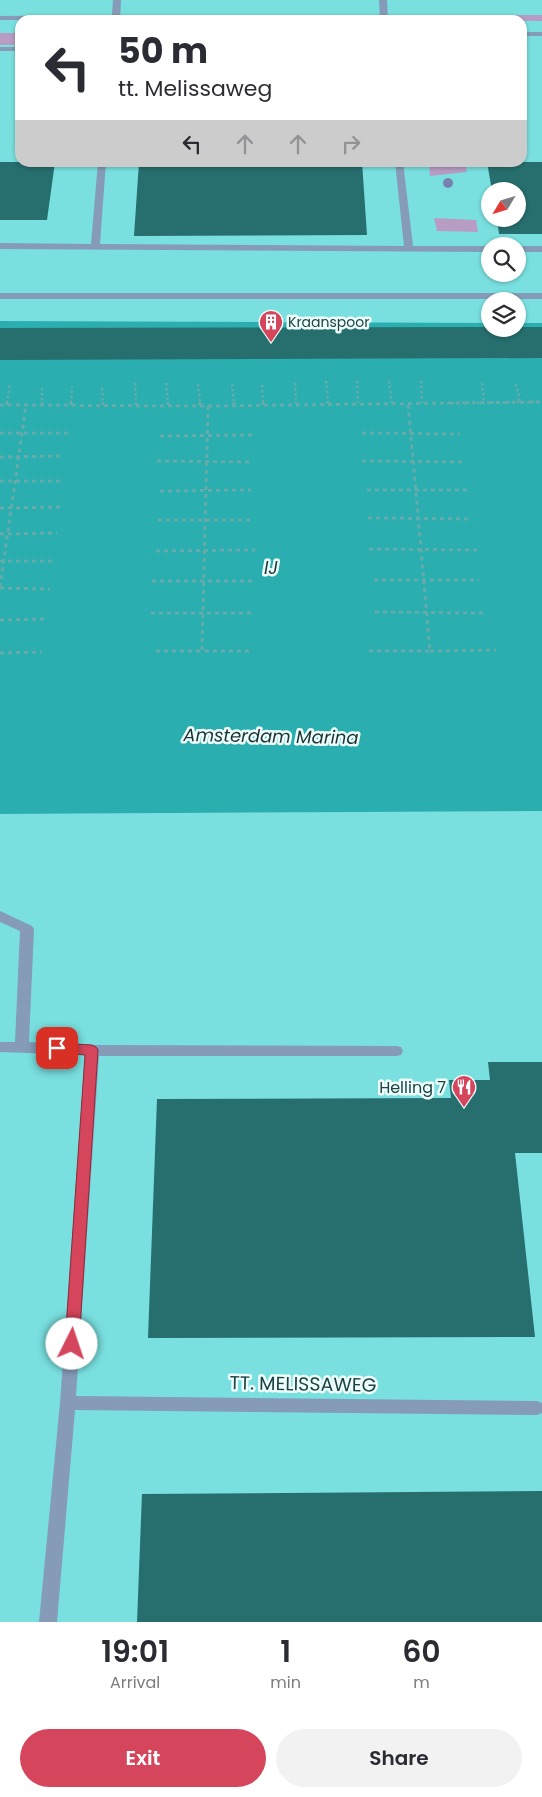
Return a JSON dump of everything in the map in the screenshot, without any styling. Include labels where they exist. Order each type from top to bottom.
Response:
[{"type":"street","points":[[116,15],[118,0]]},
{"type":"street","points":[[383,0],[384,15]]},
{"type":"street","points":[[0,18],[15,18]]},
{"type":"street","points":[[527,34],[542,34]]},
{"type":"street","points":[[0,49],[15,49]]},
{"type":"street","points":[[95,246],[102,167]]},
{"type":"street","points":[[400,167],[409,248]]},
{"type":"street","points":[[0,246],[481,249]]},
{"type":"street","points":[[526,249],[542,249]]},
{"type":"street","points":[[0,296],[542,296]]},
{"type":"street","points":[[0,916],[27,929],[22,1046]]},
{"type":"street","points":[[0,1046],[92,1050],[396,1051]]},
{"type":"street","points":[[48,1622],[68,1403],[92,1050]]},
{"type":"street","name":"TT. MELISSAWEG","points":[[68,1403],[537,1408]]},
{"type":"path","points":[[326,381],[328,404]]},
{"type":"path","points":[[357,381],[358,404]]},
{"type":"path","points":[[389,381],[392,403]]},
{"type":"path","points":[[421,381],[422,402]]},
{"type":"path","points":[[135,383],[136,405]]},
{"type":"path","points":[[166,383],[168,406]]},
{"type":"path","points":[[295,383],[296,404]]},
{"type":"path","points":[[482,383],[484,402]]},
{"type":"path","points":[[7,405],[10,384]]},
{"type":"path","points":[[198,384],[200,406]]},
{"type":"path","points":[[232,384],[234,405]]},
{"type":"path","points":[[516,384],[520,402]]},
{"type":"path","points":[[262,385],[263,405]]},
{"type":"path","points":[[71,405],[72,387]]},
{"type":"path","points":[[42,388],[42,405]]},
{"type":"path","points":[[102,388],[103,405]]},
{"type":"path","points":[[0,405],[208,406],[542,402]]},
{"type":"path","points":[[408,403],[430,650]]},
{"type":"path","points":[[26,405],[8,534],[2,561],[0,588],[50,589]]},
{"type":"path","points":[[202,651],[208,406]]},
{"type":"path","points":[[0,433],[68,433]]},
{"type":"path","points":[[362,433],[460,434]]},
{"type":"path","points":[[160,436],[255,435]]},
{"type":"path","points":[[0,457],[63,456]]},
{"type":"path","points":[[157,461],[252,462]]},
{"type":"path","points":[[362,461],[466,462]]},
{"type":"path","points":[[0,481],[60,482]]},
{"type":"path","points":[[160,490],[251,490]]},
{"type":"path","points":[[367,490],[468,490]]},
{"type":"path","points":[[0,508],[60,507]]},
{"type":"path","points":[[368,518],[472,519]]},
{"type":"path","points":[[158,520],[254,520]]},
{"type":"path","points":[[0,534],[56,534]]},
{"type":"path","points":[[156,551],[254,550]]},
{"type":"path","points":[[369,550],[481,550]]},
{"type":"path","points":[[2,561],[55,561]]},
{"type":"path","points":[[374,580],[479,580]]},
{"type":"path","points":[[152,581],[253,581]]},
{"type":"path","points":[[375,612],[428,614],[484,613]]},
{"type":"path","points":[[151,613],[255,613]]},
{"type":"path","points":[[0,620],[45,619]]},
{"type":"path","points":[[369,651],[496,650]]},
{"type":"path","points":[[156,651],[250,652]]},
{"type":"path","points":[[0,652],[42,652]]},
{"type":"shaded area","points":[[0,0],[542,0],[542,358],[0,360]]},
{"type":"shaded area","points":[[527,15],[542,15],[542,21],[527,21]]},
{"type":"shaded area","points":[[0,33],[15,33],[15,45],[0,45]]},
{"type":"shaded area","points":[[429,167],[466,167],[467,172],[430,176]]},
{"type":"shaded area","points":[[434,218],[476,220],[478,232],[437,231]]},
{"type":"shaded area","points":[[542,811],[542,1622],[0,1622],[0,814]]},
{"type":"water","name":"IJ","points":[[0,321],[481,323],[481,337],[526,337],[526,323],[542,323],[542,811],[0,814]]},
{"type":"building","points":[[0,162],[15,162],[15,167],[54,167],[47,220],[0,220]]},
{"type":"building","points":[[527,162],[542,162],[542,234],[499,234],[498,228],[526,228],[526,182],[490,182],[488,167],[527,167]]},
{"type":"building","points":[[139,167],[362,167],[367,235],[134,236]]},
{"type":"building","name":"Kraanspoor","points":[[481,327],[481,337],[526,337],[526,327],[542,327],[542,358],[0,360],[0,328]]},
{"type":"building","points":[[488,1062],[542,1062],[542,1153],[515,1153],[535,1337],[148,1338],[157,1099],[451,1098],[449,1080],[490,1080]]},
{"type":"building","points":[[542,1491],[542,1622],[137,1622],[142,1494]]},
{"type":"place","name":"Kraanspoor","points":[[271,343]]},
{"type":"place","name":"Helling 7","points":[[464,1108]]},
{"type":"route","points":[[57,1048],[92,1050],[72,1344]]},
{"type":"water label","name":"Amsterdam Marina","points":[[271,736]]}]
